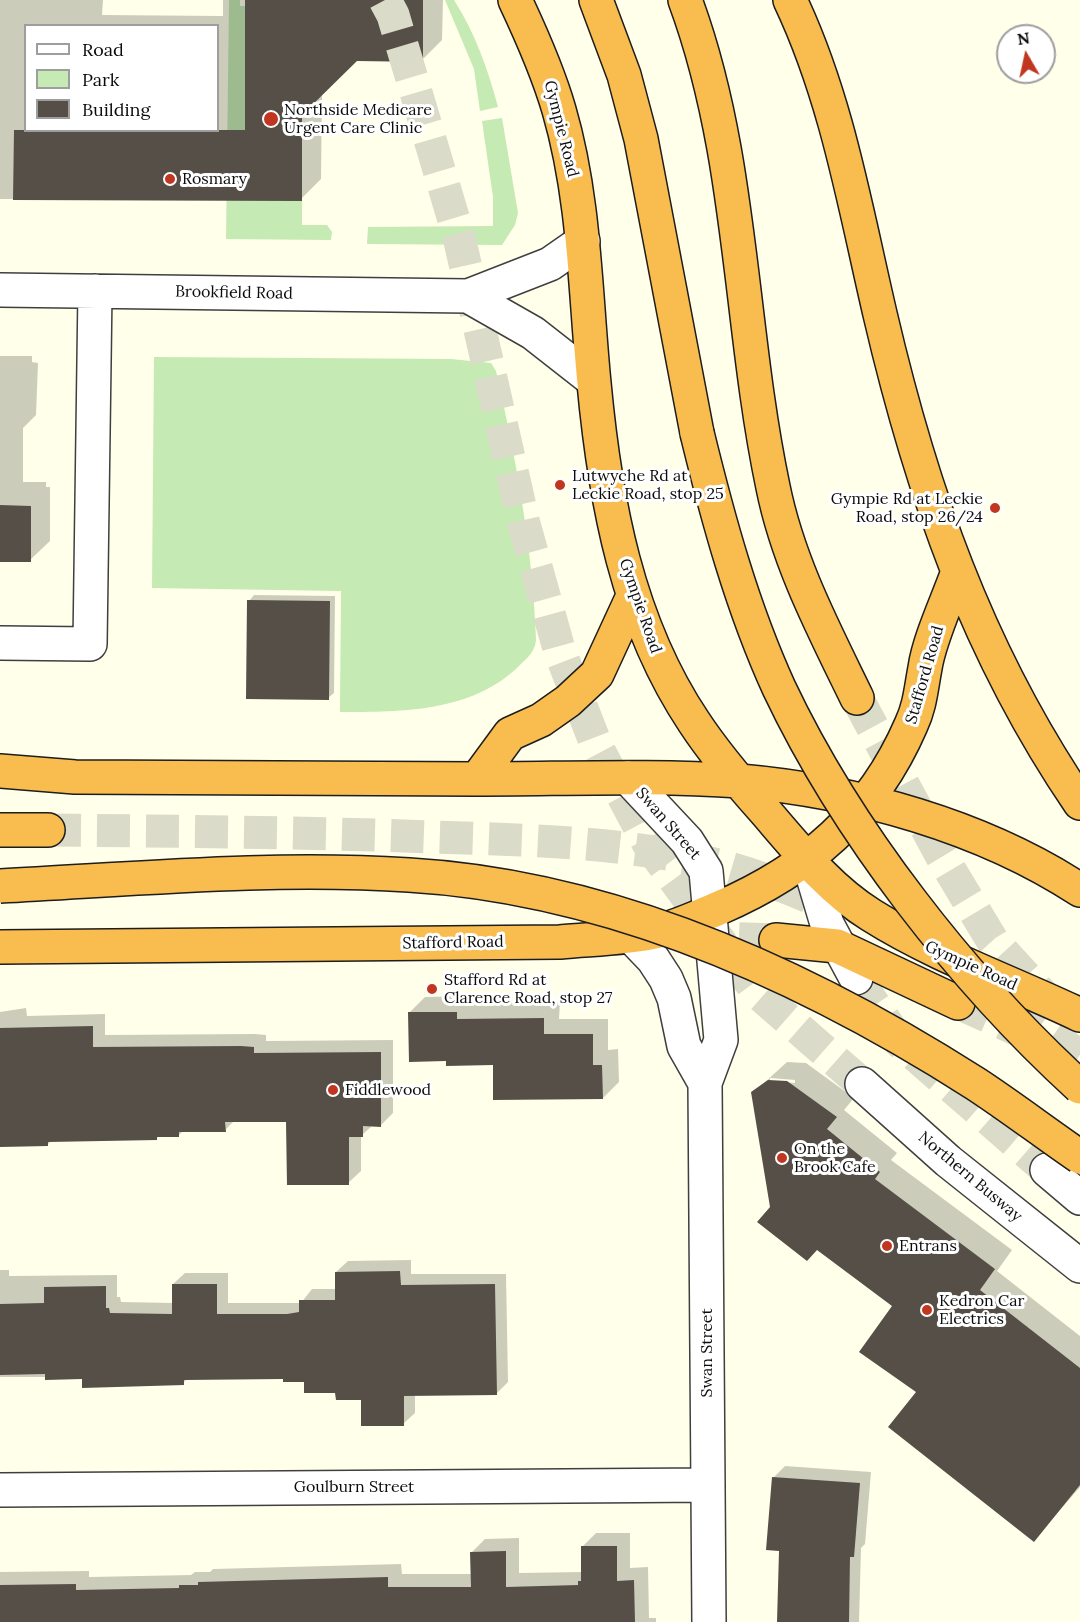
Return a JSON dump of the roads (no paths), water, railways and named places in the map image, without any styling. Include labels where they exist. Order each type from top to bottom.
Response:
[{"type":"highway","name":"Gympie Road","points":[[515,0],[546,70],[560,111],[570,153],[582,241],[603,470],[616,533],[633,596],[654,651],[674,688],[692,720],[738,781],[836,888],[871,915],[920,943],[1080,1015]]},
{"type":"highway","points":[[596,0],[624,75],[641,139],[697,433],[716,509],[751,616],[778,686],[813,754],[864,833],[913,902],[1032,1044],[1080,1087]]},
{"type":"highway","points":[[685,0],[703,54],[727,164],[750,360],[773,489],[800,577],[857,698]]},
{"type":"highway","points":[[790,0],[812,46],[838,130],[907,422],[932,506],[957,574],[1011,691],[1080,803]]},
{"type":"highway","name":"Stafford Road","points":[[0,947],[560,942],[655,932],[711,912],[770,885],[808,860],[844,827],[863,802],[899,751],[912,725],[923,693],[925,668],[957,574]]},
{"type":"highway","points":[[477,779],[510,734],[541,720],[568,701],[597,674],[633,596]]},
{"type":"highway","points":[[0,771],[75,777],[628,778],[738,781],[863,802],[933,820],[993,842],[1054,873],[1080,890]]},
{"type":"highway","points":[[0,830],[48,830]]},
{"type":"highway","points":[[0,886],[339,872],[411,875],[478,882],[555,896],[625,915],[701,944],[766,970],[850,1010],[976,1084],[1080,1157]]},
{"type":"highway","points":[[776,940],[837,946],[958,1003]]},
{"type":"street","name":"Brookfield Road","points":[[0,290],[468,296],[550,264],[582,241]]},
{"type":"street","points":[[0,643],[90,644],[94,291]]},
{"type":"street","name":"Brookfield Road","points":[[468,296],[533,333],[593,380]]},
{"type":"street","name":"Swan Street","points":[[628,778],[697,854],[706,871],[711,912],[722,1040],[705,1083],[709,1622]]},
{"type":"street","points":[[808,860],[827,924],[856,978]]},
{"type":"street","name":"Swan Street","points":[[631,936],[652,958],[666,979],[674,998],[684,1046],[705,1083]]},
{"type":"street","name":"Northern Busway","points":[[862,1084],[948,1161],[1080,1266]]},
{"type":"street","points":[[1047,1170],[1080,1198]]},
{"type":"street","name":"Goulburn Street","points":[[0,1490],[708,1485]]},
{"type":"tunnel","points":[[385,0],[393,15],[459,237],[524,524],[559,649],[597,747],[649,845],[758,993],[862,1084]]},
{"type":"tunnel","points":[[857,698],[941,855],[992,940],[1051,1004]]},
{"type":"tunnel","points":[[48,830],[358,835],[593,845],[669,854],[724,866],[776,883],[842,911]]},
{"type":"tunnel","points":[[690,937],[776,940]]},
{"type":"tunnel","points":[[856,978],[899,1041],[1047,1170]]},
{"type":"tunnel","points":[[958,1003],[1027,1034]]},
{"type":"tunnel","points":[[1012,1009],[1080,1056]]},
{"type":"place","name":"Northside Medicare Urgent Care Clinic","points":[[271,119]]},
{"type":"place","name":"Rosmary","points":[[170,179]]},
{"type":"place","name":"Lutwyche Rd at Leckie Road, stop 25","points":[[560,485]]},
{"type":"place","name":"Gympie Rd at Leckie Road, stop 26/24","points":[[995,508]]},
{"type":"place","name":"Stafford Rd at Clarence Road, stop 27","points":[[432,989]]},
{"type":"place","name":"Fiddlewood","points":[[333,1090]]},
{"type":"place","name":"On the Brook Cafe","points":[[782,1158]]},
{"type":"place","name":"Entrans","points":[[887,1246]]},
{"type":"place","name":"Kedron Car Electrics","points":[[927,1310]]}]
